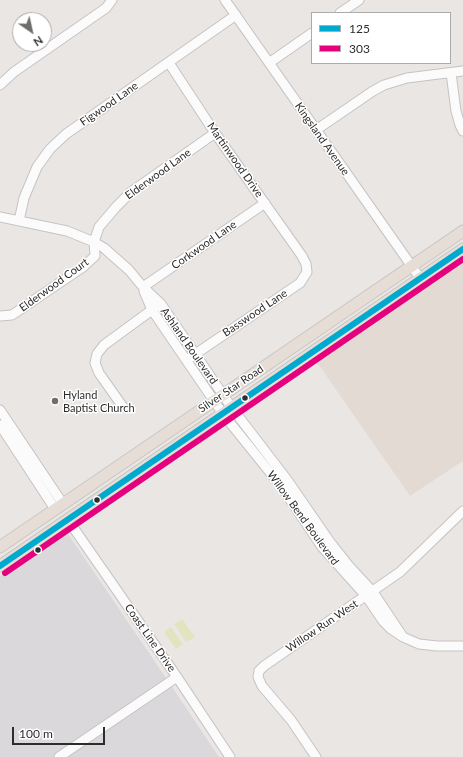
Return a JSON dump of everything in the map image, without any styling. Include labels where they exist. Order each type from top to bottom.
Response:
[{"type":"main road","name":"Silver Star Road","points":[[0,547],[463,231]]},
{"type":"main road","name":"Silver Star Road","points":[[0,566],[463,249]]},
{"type":"main road","points":[[68,520],[70,509],[76,503],[151,452],[159,438]]},
{"type":"main road","points":[[0,566],[17,547],[58,518],[59,506]]},
{"type":"street","points":[[0,85],[14,72],[106,8],[112,0]]},
{"type":"street","name":"Kingsland Avenue","points":[[225,0],[420,278]]},
{"type":"street","points":[[341,12],[359,0]]},
{"type":"street","name":"Figwood Lane","points":[[19,221],[24,198],[37,167],[50,149],[66,134],[236,15]]},
{"type":"street","points":[[269,63],[311,34]]},
{"type":"street","name":"Martinwood Drive","points":[[168,63],[215,133],[302,256]]},
{"type":"street","points":[[316,130],[373,90],[384,85],[407,78],[463,71]]},
{"type":"street","points":[[451,73],[456,111],[463,132]]},
{"type":"street","name":"Elderwood Lane","points":[[94,242],[100,227],[116,207],[131,192],[215,133]]},
{"type":"street","name":"Corkwood Lane","points":[[142,287],[265,203]]},
{"type":"street","name":"Ashland Boulevard","points":[[0,217],[67,231],[94,242],[117,258],[129,270],[142,287],[161,304],[196,354],[218,398]]},
{"type":"street","name":"Elderwood Court","points":[[0,316],[12,316],[83,267],[94,256],[94,242]]},
{"type":"street","name":"Basswood Lane","points":[[186,361],[300,283],[307,272],[306,264],[302,256]]},
{"type":"street","name":"Ashland Boulevard","points":[[142,287],[152,310],[186,361],[218,398],[227,411]]},
{"type":"street","points":[[123,407],[99,373],[96,364],[97,354],[104,345],[161,304]]},
{"type":"street","points":[[0,410],[59,506]]},
{"type":"street","name":"Willow Bend Boulevard","points":[[227,411],[281,486],[322,547],[370,594],[383,621],[391,629],[403,637],[419,644],[463,646]]},
{"type":"street","points":[[0,425],[59,506]]},
{"type":"street","name":"Willow Run West","points":[[316,757],[291,720],[262,686],[258,677],[260,671],[264,666],[400,572],[463,511]]},
{"type":"street","name":"Coast Line Drive","points":[[68,520],[177,677],[230,757]]},
{"type":"street","points":[[59,757],[177,677]]},
{"type":"shaded area","points":[[463,259],[463,461],[410,496],[314,358],[389,306],[391,309]]},
{"type":"shaded area","points":[[66,531],[219,757],[0,757],[0,576]]},
{"type":"green space","points":[[182,619],[195,637],[186,642],[174,624]]},
{"type":"green space","points":[[171,627],[183,644],[176,649],[164,632]]},
{"type":"transit line","name":"125","points":[[0,566],[463,249]]},
{"type":"transit line","name":"303","points":[[5,573],[463,259]]},
{"type":"place","name":"Hyland Baptist Church","points":[[55,401]]}]
